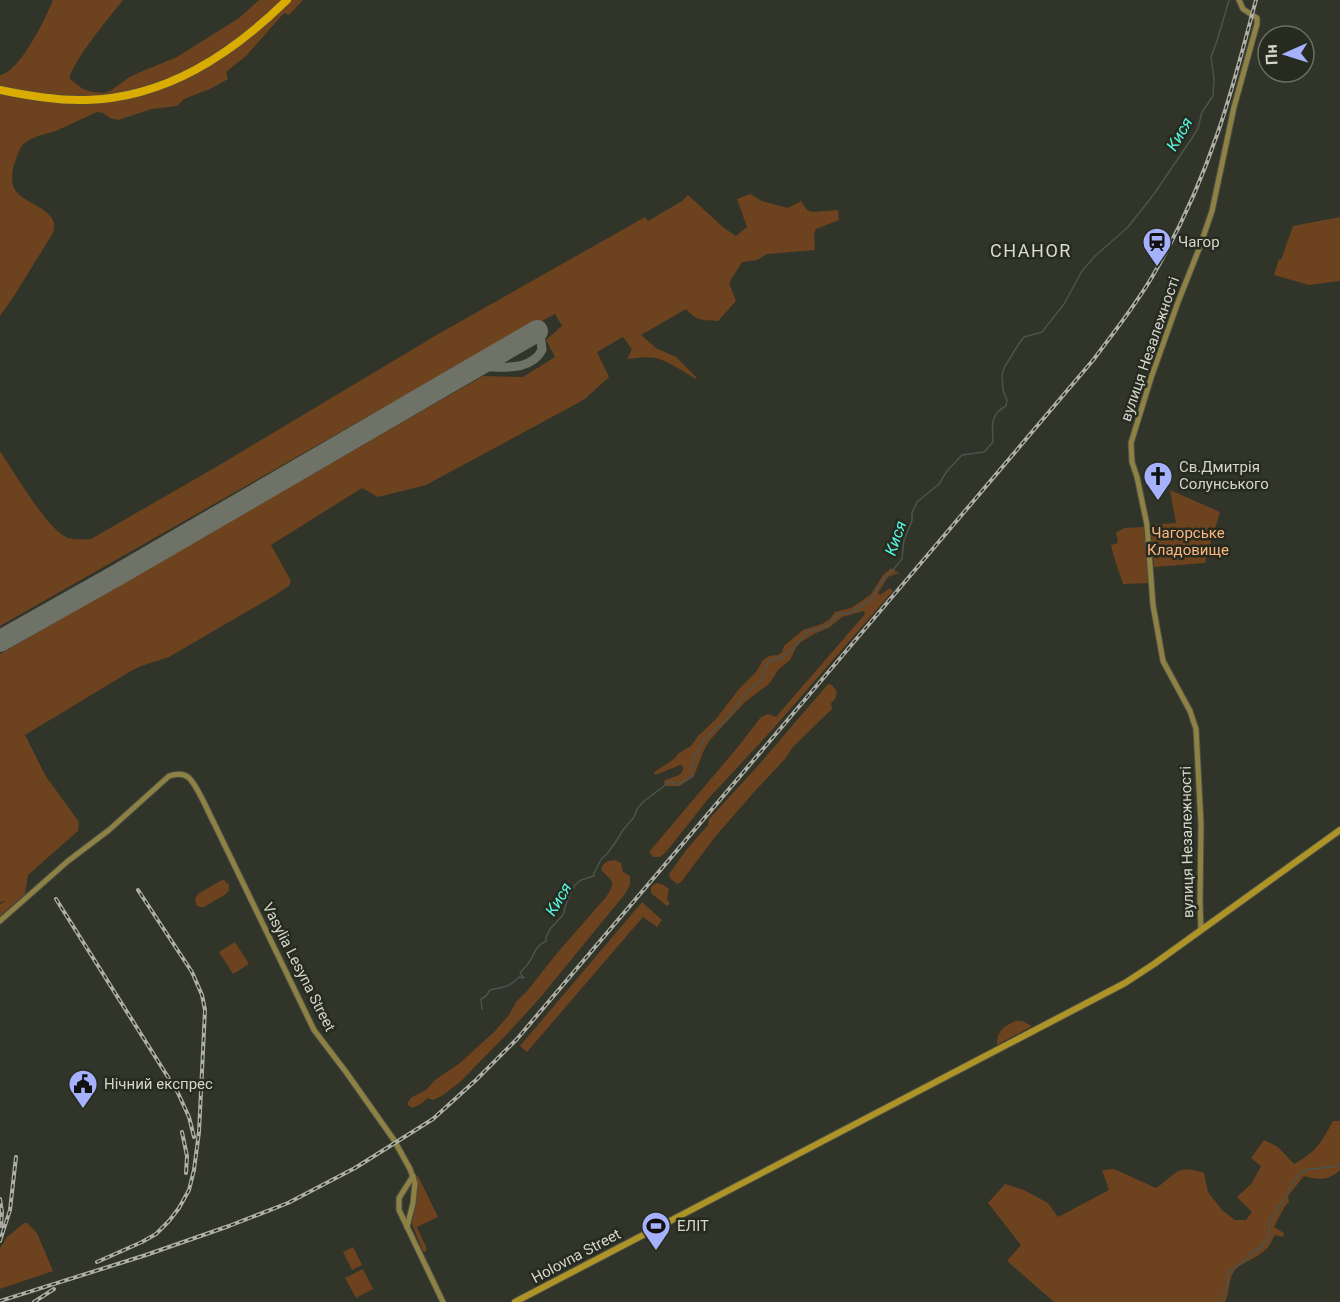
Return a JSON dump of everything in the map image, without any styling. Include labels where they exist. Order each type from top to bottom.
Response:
[{"type":"highway","points":[[0,90],[51,99],[87,100],[152,90],[191,73],[219,55],[260,24],[286,0]]},
{"type":"main road","name":"Holovna Street","points":[[515,1302],[1125,983],[1340,830]]},
{"type":"street","name":"вулиця Незалежності","points":[[1201,930],[1201,824],[1196,729],[1190,711],[1163,661],[1154,607],[1147,525],[1132,462],[1131,443],[1151,378],[1212,211],[1234,107],[1258,22],[1245,10],[1239,0]]},
{"type":"street","name":"Vasylia Lesyna Street","points":[[0,921],[68,861],[109,831],[169,776],[176,774],[191,780],[314,1030],[394,1140],[413,1176],[414,1203],[406,1227]]},
{"type":"street","points":[[413,1176],[399,1200],[399,1210],[443,1302]]},
{"type":"green space","points":[[53,0],[123,0],[84,51],[70,79],[83,89],[104,93],[138,73],[177,57],[239,18],[259,0],[303,0],[289,15],[284,13],[246,56],[226,72],[228,79],[210,89],[184,99],[177,106],[152,109],[118,120],[97,112],[58,130],[33,138],[21,147],[13,168],[14,188],[24,199],[46,212],[52,218],[54,225],[53,233],[0,316],[0,75],[7,72],[23,55]]},
{"type":"green space","points":[[750,194],[762,201],[788,208],[801,201],[807,210],[813,212],[838,210],[839,220],[816,229],[815,250],[767,254],[757,260],[742,262],[729,283],[736,301],[718,321],[697,318],[686,309],[641,335],[656,348],[676,357],[696,379],[656,358],[627,359],[632,349],[623,337],[597,352],[609,377],[586,398],[426,485],[378,497],[362,488],[271,545],[291,581],[289,586],[169,657],[131,671],[25,735],[45,775],[79,822],[78,831],[28,875],[25,894],[0,916],[0,904],[6,901],[0,902],[0,654],[483,376],[523,377],[555,357],[546,340],[562,326],[555,314],[538,323],[535,320],[0,626],[0,451],[41,513],[60,533],[71,539],[91,539],[440,333],[645,217],[648,221],[688,195],[736,236],[747,227],[737,199]]},
{"type":"green space","points":[[1340,217],[1340,281],[1309,285],[1274,275],[1293,226]]},
{"type":"green space","name":"Чагорське Кладовище","points":[[1170,490],[1220,512],[1205,563],[1154,567],[1150,525],[1176,523]]},
{"type":"green space","points":[[1144,527],[1148,583],[1123,584],[1111,545],[1118,543],[1116,532],[1125,528]]},
{"type":"green space","points":[[891,568],[899,573],[888,577],[878,593],[880,595],[890,588],[893,591],[772,730],[709,798],[666,852],[660,857],[653,857],[649,852],[761,717],[768,714],[776,717],[865,614],[864,611],[842,617],[830,627],[801,642],[790,660],[779,669],[769,684],[745,702],[709,741],[694,776],[680,786],[665,786],[664,781],[679,775],[683,766],[680,765],[655,775],[654,772],[691,746],[756,672],[763,660],[782,652],[784,646],[803,630],[822,624],[835,612],[851,608],[863,600],[871,594],[883,575]]},
{"type":"green space","points":[[828,684],[832,685],[837,692],[831,703],[832,709],[793,747],[677,884],[669,874],[708,825],[709,819]]},
{"type":"green space","points":[[615,860],[621,863],[623,872],[630,876],[630,885],[539,999],[460,1082],[433,1100],[428,1098],[412,1108],[408,1105],[412,1097],[426,1090],[435,1080],[460,1063],[509,1015],[516,1002],[606,897],[612,882],[601,870],[606,862]]},
{"type":"green space","points":[[224,880],[229,885],[226,894],[204,907],[196,905],[195,899],[198,894]]},
{"type":"green space","points":[[656,883],[669,889],[667,899],[670,904],[667,906],[651,893],[651,887]]},
{"type":"green space","points":[[642,902],[662,920],[657,927],[643,917],[527,1052],[520,1046]]},
{"type":"green space","points":[[235,942],[249,964],[233,974],[219,952]]},
{"type":"green space","points":[[1016,1021],[1032,1026],[997,1045],[1002,1029]]},
{"type":"green space","points":[[1333,1121],[1340,1121],[1340,1170],[1323,1179],[1304,1176],[1288,1196],[1289,1202],[1274,1227],[1284,1233],[1283,1237],[1275,1235],[1266,1249],[1235,1270],[1225,1302],[1054,1302],[1007,1261],[1021,1245],[988,1203],[1005,1184],[1024,1190],[1048,1203],[1058,1217],[1109,1190],[1102,1170],[1114,1169],[1156,1188],[1182,1170],[1195,1170],[1204,1173],[1208,1192],[1222,1210],[1235,1220],[1246,1220],[1252,1212],[1237,1197],[1252,1183],[1261,1166],[1251,1158],[1264,1140],[1278,1147],[1294,1164],[1317,1146]]},
{"type":"green space","points":[[417,1176],[438,1217],[417,1227],[427,1249],[425,1252],[412,1224],[417,1197]]},
{"type":"green space","points":[[27,1223],[37,1233],[53,1271],[0,1289],[0,1248],[7,1237]]},
{"type":"green space","points":[[353,1247],[362,1265],[352,1270],[343,1252]]},
{"type":"green space","points":[[363,1269],[373,1289],[356,1298],[345,1278]]},
{"type":"waterway","name":"Кися","points":[[482,1009],[481,999],[490,990],[509,985],[519,977],[524,978],[520,973],[538,946],[546,941],[550,929],[563,915],[575,885],[581,880],[594,876],[602,858],[643,802],[671,781],[677,785],[692,777],[694,757],[704,739],[726,720],[745,694],[761,680],[768,662],[786,655],[809,631],[827,626],[839,614],[852,612],[872,599],[881,583],[902,559],[904,540],[917,502],[939,484],[947,471],[962,455],[984,452],[993,442],[993,421],[997,413],[1006,406],[1007,400],[1003,390],[1002,375],[1018,345],[1024,337],[1042,332],[1064,304],[1082,271],[1095,256],[1128,227],[1154,194],[1198,128],[1202,112],[1213,96],[1214,79],[1211,57],[1229,0]]},
{"type":"waterway","points":[[1220,1302],[1227,1286],[1228,1273],[1258,1250],[1268,1238],[1270,1223],[1293,1182],[1301,1173],[1309,1169],[1334,1167],[1340,1163]]},
{"type":"taxiway","points":[[477,367],[513,367],[530,362],[542,350],[541,341],[535,333]]},
{"type":"runway","points":[[0,641],[537,331]]},
{"type":"railway","points":[[0,1301],[146,1255],[288,1203],[355,1168],[433,1119],[517,1039],[1094,359],[1131,309],[1171,242],[1204,169],[1229,99],[1256,0]]},
{"type":"railway","points":[[97,1262],[142,1242],[156,1234],[169,1221],[189,1190],[199,1132],[205,1010],[202,995],[192,972],[138,890]]},
{"type":"railway","points":[[56,899],[178,1093],[189,1117],[194,1137]]},
{"type":"railway","points":[[182,1132],[187,1156],[186,1173]]},
{"type":"railway","points":[[0,1241],[10,1210],[16,1157]]},
{"type":"railway","points":[[0,1199],[1,1226]]},
{"type":"railway","points":[[34,1302],[54,1289]]},
{"type":"place","name":"Чагор","points":[[1157,268]]},
{"type":"place","name":"Св.Дмитрія Солунського","points":[[1158,502]]},
{"type":"place","name":"Нічний експрес","points":[[83,1110]]},
{"type":"place","name":"ЕЛІТ","points":[[656,1252]]},
{"type":"district","name":"CHAHOR","points":[[1031,251]]}]
